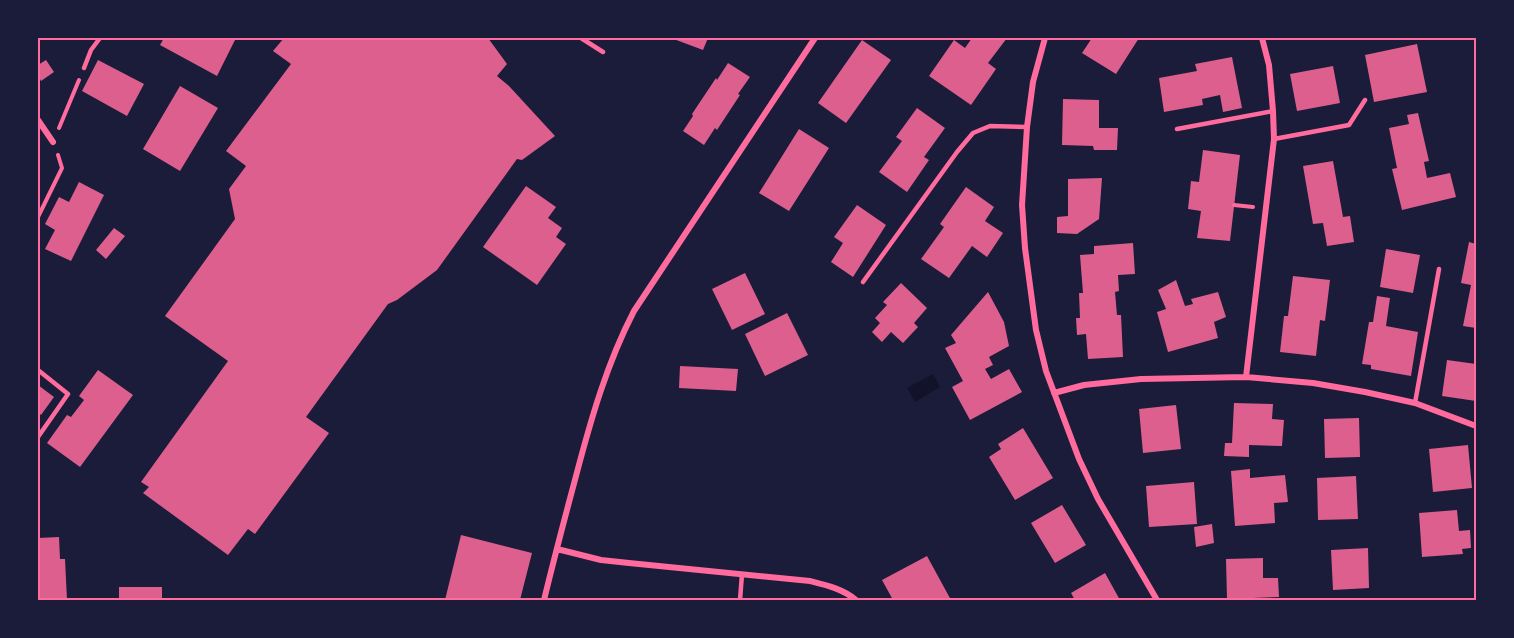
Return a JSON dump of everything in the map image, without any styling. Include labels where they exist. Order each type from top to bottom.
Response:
[{"type":"street","points":[[544,600],[598,396],[625,328],[634,311],[816,38]]},
{"type":"street","points":[[1045,38],[1033,81],[1027,127],[1022,205],[1025,248],[1036,330],[1046,371],[1079,459],[1093,489],[1156,600]]},
{"type":"street","points":[[1246,377],[1274,139],[1269,65],[1262,38]]},
{"type":"street","points":[[38,120],[53,142]]},
{"type":"street","points":[[1054,393],[1084,385],[1141,379],[1246,377],[1313,383],[1365,392],[1415,403],[1476,426]]},
{"type":"street","points":[[557,549],[601,560],[810,581],[829,586],[856,600]]},
{"type":"lane","points":[[84,68],[91,50],[100,38]]},
{"type":"lane","points":[[582,38],[603,51]]},
{"type":"lane","points":[[1274,139],[1349,125],[1365,100]]},
{"type":"lane","points":[[1178,129],[1273,111]]},
{"type":"lane","points":[[863,282],[973,133],[990,126],[1027,127]]},
{"type":"lane","points":[[1415,403],[1439,269]]},
{"type":"lane","points":[[38,370],[68,394],[38,437]]},
{"type":"lane","points":[[740,600],[742,574]]},
{"type":"shaded area","points":[[933,374],[940,387],[915,402],[907,388]]},
{"type":"building","points":[[164,38],[236,38],[217,76],[160,45]]},
{"type":"building","points":[[284,38],[488,38],[507,64],[497,76],[555,136],[522,160],[517,159],[437,270],[397,300],[388,304],[306,417],[329,433],[255,534],[248,529],[228,555],[143,493],[149,487],[141,482],[228,361],[165,316],[235,219],[229,189],[246,166],[226,151],[291,64],[273,51]]},
{"type":"building","points":[[671,38],[708,38],[703,50]]},
{"type":"building","points":[[972,38],[1007,38],[988,63],[996,69],[971,105],[929,76],[954,40],[965,48]]},
{"type":"building","points":[[1092,38],[1139,38],[1116,74],[1082,53]]},
{"type":"building","points":[[862,40],[891,60],[846,123],[818,103]]},
{"type":"building","points":[[1417,44],[1427,92],[1374,102],[1365,55]]},
{"type":"building","points":[[1232,57],[1242,108],[1223,112],[1220,95],[1202,99],[1203,105],[1164,112],[1159,78],[1197,71],[1195,64]]},
{"type":"building","points":[[46,60],[54,72],[41,81],[38,75],[38,65]]},
{"type":"building","points":[[98,60],[144,84],[127,116],[82,91]]},
{"type":"building","points":[[728,63],[750,77],[717,130],[715,128],[704,145],[683,131],[693,116],[692,114]]},
{"type":"building","points":[[1333,66],[1340,103],[1297,111],[1290,74]]},
{"type":"building","points":[[180,86],[218,108],[180,171],[143,149]]},
{"type":"building","points":[[1063,99],[1099,100],[1099,128],[1118,128],[1117,150],[1094,150],[1093,146],[1062,145]]},
{"type":"building","points":[[917,108],[945,128],[924,157],[929,160],[907,192],[879,172],[902,141],[896,137]]},
{"type":"building","points":[[1418,113],[1429,161],[1424,162],[1427,178],[1450,173],[1456,197],[1402,210],[1392,169],[1397,168],[1389,128],[1409,124],[1407,115]]},
{"type":"building","points":[[799,129],[829,148],[789,211],[759,193]]},
{"type":"building","points":[[1203,150],[1240,155],[1230,241],[1197,238],[1201,211],[1188,209],[1191,181],[1199,182]]},
{"type":"building","points":[[1333,161],[1343,217],[1350,216],[1354,242],[1327,246],[1323,223],[1313,224],[1303,166]]},
{"type":"building","points":[[1102,178],[1099,219],[1077,234],[1057,233],[1057,217],[1068,216],[1068,179]]},
{"type":"building","points":[[79,182],[104,195],[71,261],[45,249],[55,230],[45,224],[59,197],[69,202]]},
{"type":"building","points":[[526,186],[556,207],[548,218],[562,228],[556,237],[566,244],[537,285],[483,247]]},
{"type":"building","points":[[966,187],[994,207],[985,221],[1003,233],[987,257],[972,246],[949,278],[921,259],[944,227],[940,224]]},
{"type":"building","points":[[857,205],[886,225],[853,277],[831,262],[843,243],[834,237]]},
{"type":"building","points":[[114,228],[125,236],[106,259],[96,250]]},
{"type":"building","points":[[1469,242],[1476,244],[1476,328],[1463,326],[1471,285],[1461,283]]},
{"type":"building","points":[[1133,243],[1135,274],[1118,275],[1119,291],[1115,292],[1117,315],[1121,315],[1123,357],[1088,359],[1086,334],[1077,335],[1076,318],[1080,318],[1079,293],[1083,293],[1080,255],[1094,254],[1094,246]]},
{"type":"building","points":[[1386,249],[1420,255],[1413,293],[1380,287]]},
{"type":"building","points":[[745,273],[765,314],[732,330],[712,289]]},
{"type":"building","points":[[1293,276],[1330,280],[1325,321],[1320,320],[1316,356],[1280,352],[1284,316],[1288,316]]},
{"type":"building","points":[[1176,280],[1185,306],[1193,304],[1191,299],[1218,292],[1226,317],[1214,322],[1218,338],[1168,352],[1157,312],[1166,309],[1158,290]]},
{"type":"building","points":[[901,283],[927,308],[914,323],[918,327],[903,343],[891,332],[882,342],[872,332],[880,323],[875,318],[887,305],[883,302]]},
{"type":"building","points":[[988,292],[1004,322],[1009,346],[989,357],[993,365],[985,369],[991,379],[1009,369],[1022,392],[970,420],[952,387],[963,381],[945,348],[956,343],[951,335]]},
{"type":"building","points":[[1377,296],[1390,298],[1386,326],[1418,332],[1411,376],[1371,369],[1371,365],[1362,364],[1369,322],[1373,322]]},
{"type":"building","points":[[787,313],[808,355],[765,376],[745,334]]},
{"type":"building","points":[[1447,360],[1476,364],[1476,401],[1442,396]]},
{"type":"building","points":[[680,366],[738,369],[736,391],[679,388]]},
{"type":"building","points":[[98,370],[133,395],[80,467],[47,443],[67,415],[71,417],[84,400],[79,396]]},
{"type":"building","points":[[38,385],[54,397],[41,415],[38,412]]},
{"type":"building","points":[[1234,403],[1273,404],[1272,419],[1284,420],[1282,446],[1249,445],[1249,457],[1224,456],[1225,443],[1232,443]]},
{"type":"building","points":[[1176,405],[1181,449],[1143,453],[1139,409]]},
{"type":"building","points":[[1359,418],[1360,457],[1325,458],[1324,419]]},
{"type":"building","points":[[1023,428],[1053,478],[1015,500],[989,457],[1001,449],[998,444]]},
{"type":"building","points":[[1468,445],[1472,488],[1433,492],[1429,449]]},
{"type":"building","points":[[1250,469],[1250,478],[1285,475],[1288,502],[1274,503],[1275,523],[1235,526],[1231,471]]},
{"type":"building","points":[[1356,476],[1358,519],[1318,520],[1317,478]]},
{"type":"building","points":[[1194,482],[1197,524],[1149,527],[1146,486]]},
{"type":"building","points":[[1062,505],[1086,545],[1055,563],[1031,523]]},
{"type":"building","points":[[1457,510],[1459,531],[1470,530],[1471,548],[1462,549],[1463,554],[1422,557],[1419,513]]},
{"type":"building","points":[[1212,524],[1214,543],[1196,547],[1194,527]]},
{"type":"building","points":[[461,535],[532,553],[520,600],[445,600]]},
{"type":"building","points":[[59,537],[60,559],[65,559],[67,600],[38,600],[38,538]]},
{"type":"building","points":[[1368,548],[1369,588],[1333,590],[1331,550]]},
{"type":"building","points":[[927,556],[951,600],[893,600],[882,580]]},
{"type":"building","points":[[1263,558],[1263,578],[1278,578],[1279,597],[1227,599],[1226,559]]},
{"type":"building","points":[[1105,573],[1120,600],[1075,600],[1071,593]]},
{"type":"building","points":[[119,587],[162,587],[162,600],[119,600]]}]
